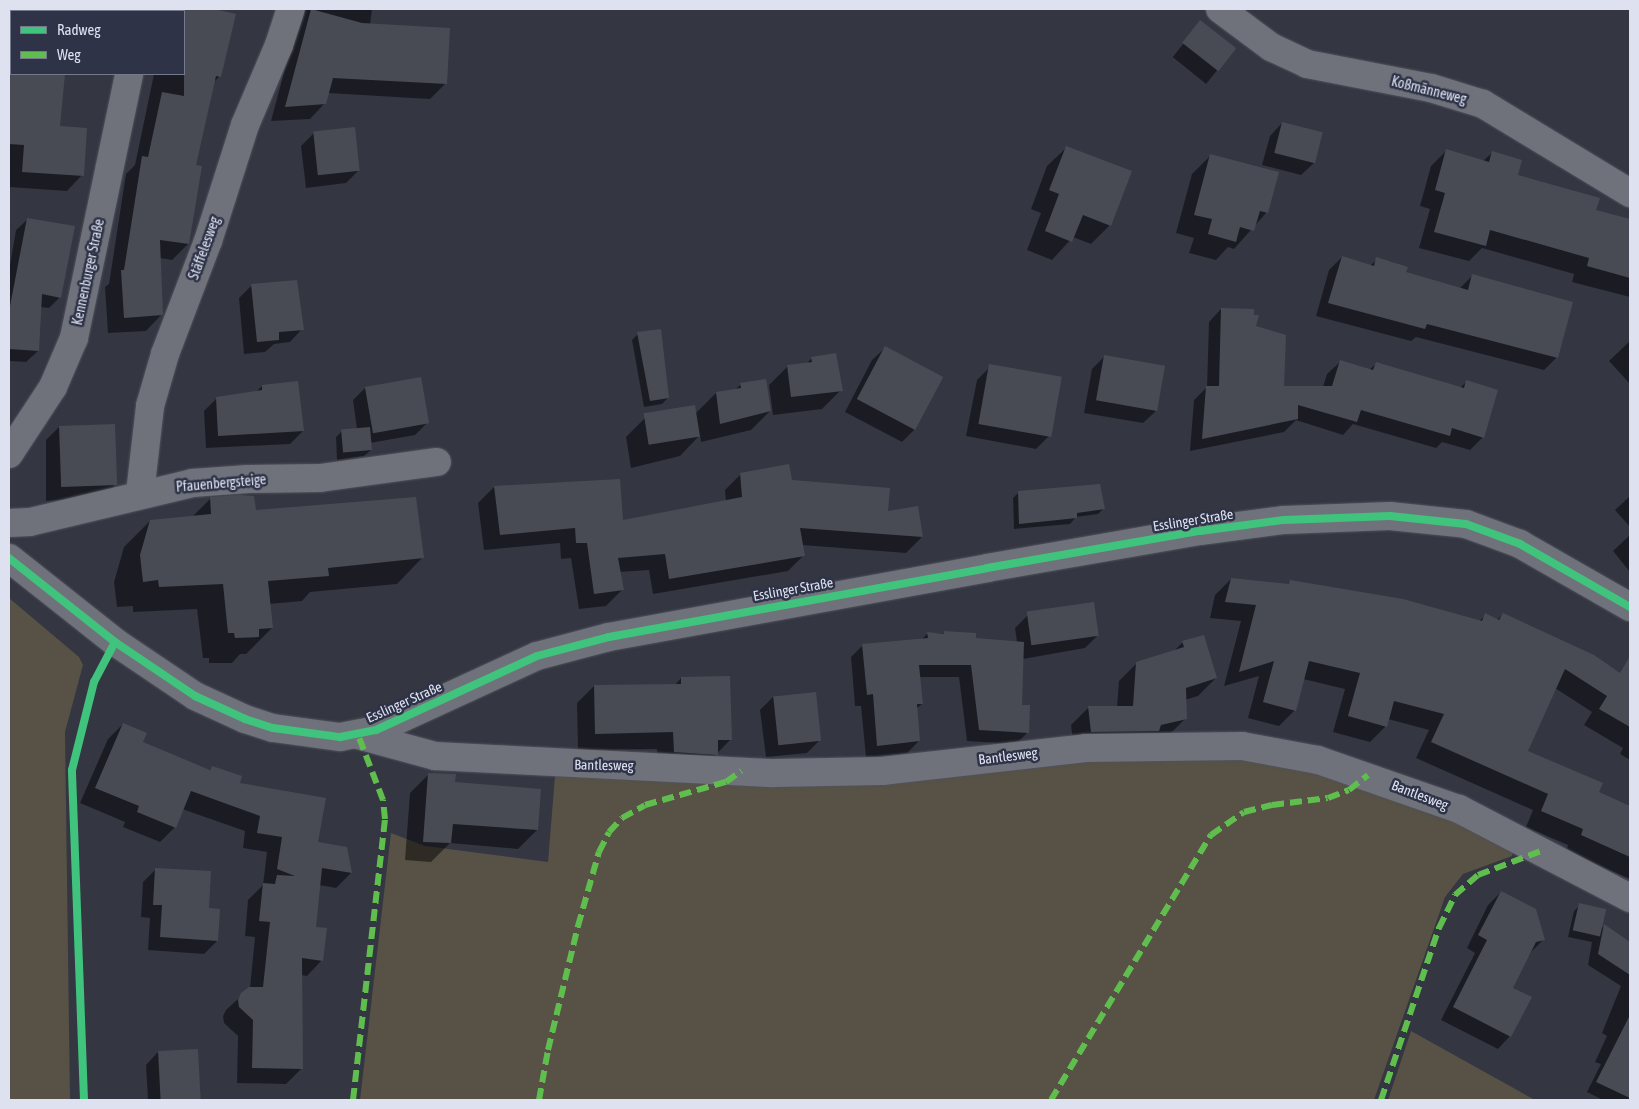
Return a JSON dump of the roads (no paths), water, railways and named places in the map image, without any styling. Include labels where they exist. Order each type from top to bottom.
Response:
[{"type":"street","name":"Stäffelesweg","points":[[140,493],[150,406],[165,354],[208,241],[245,125],[279,45],[291,9]]},
{"type":"street","name":"Koßmänneweg","points":[[1220,9],[1265,43],[1307,64],[1431,88],[1483,104],[1630,193]]},
{"type":"street","name":"Kennenburger Straße","points":[[9,454],[53,388],[74,338],[129,75]]},
{"type":"street","name":"Pfauenbergsteige","points":[[9,524],[30,522],[140,493],[233,480],[342,476],[437,462]]},
{"type":"street","name":"Esslinger Straße","points":[[9,558],[122,648],[195,696],[245,719],[282,730],[319,736],[358,735],[394,722],[537,656],[587,642],[1006,564],[1200,531],[1284,520],[1390,516],[1466,524],[1520,544],[1630,607]]},
{"type":"street","name":"Bantlesweg","points":[[358,735],[435,756],[774,773],[882,771],[1086,748],[1242,746],[1318,760],[1459,809],[1630,898]]}]
